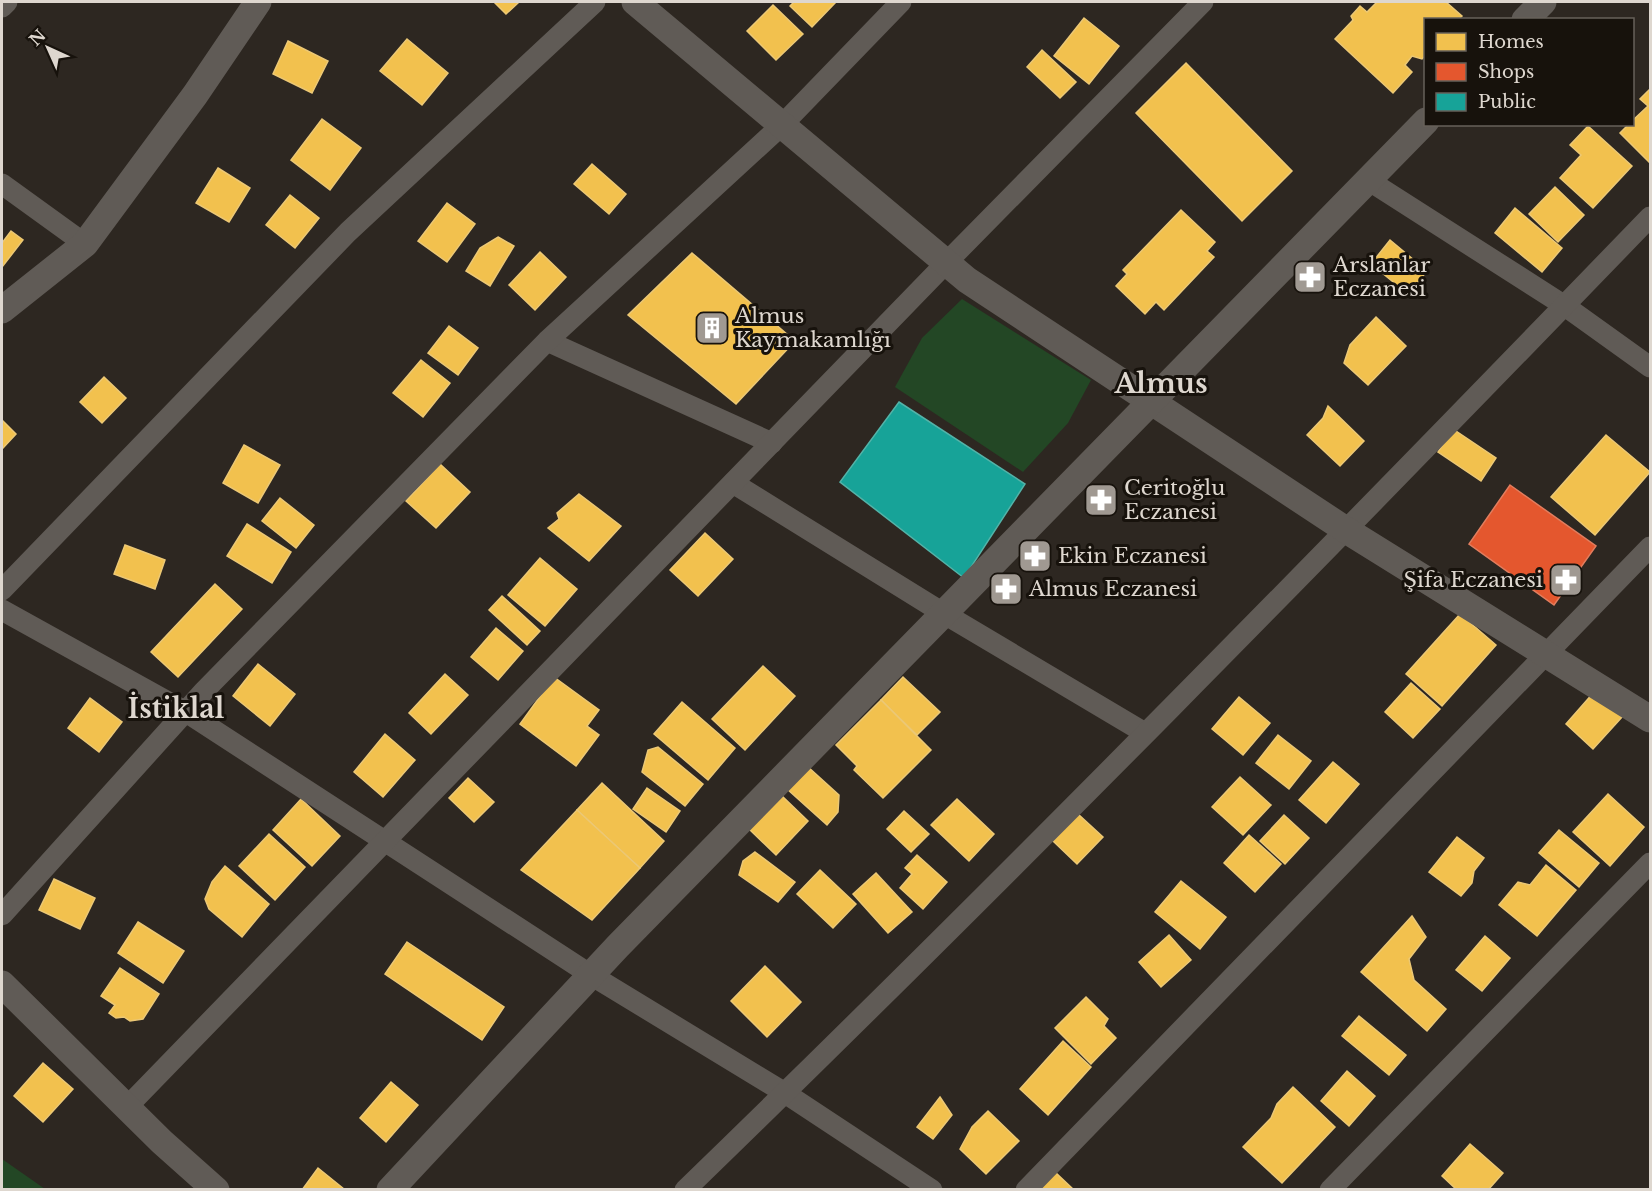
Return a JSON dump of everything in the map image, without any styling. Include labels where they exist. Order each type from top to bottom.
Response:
[{"type":"street","points":[[2,7],[7,2]]},
{"type":"street","points":[[2,310],[85,244],[195,95],[258,2]]},
{"type":"street","points":[[2,590],[348,231],[595,2]]},
{"type":"street","points":[[635,2],[967,280],[1346,530],[1650,719]]},
{"type":"street","points":[[2,915],[186,712],[546,341],[782,125],[901,2]]},
{"type":"street","points":[[127,1107],[946,263],[1203,2]]},
{"type":"street","points":[[1527,18],[1543,2]]},
{"type":"street","points":[[390,1190],[591,975],[1424,122]]},
{"type":"street","points":[[1368,180],[1565,306],[1650,367]]},
{"type":"street","points":[[2,184],[85,244]]},
{"type":"street","points":[[685,1190],[1145,733],[1650,218]]},
{"type":"street","points":[[546,341],[772,442]]},
{"type":"street","points":[[733,483],[943,613],[1145,733]]},
{"type":"street","points":[[1026,1190],[1650,547]]},
{"type":"street","points":[[2,610],[186,712],[591,975],[785,1093],[932,1190]]},
{"type":"street","points":[[1330,1190],[1650,863]]},
{"type":"street","points":[[2,984],[162,1142],[216,1190]]},
{"type":"green space","points":[[962,299],[1091,380],[1068,423],[1023,472],[895,387],[922,338]]},
{"type":"green space","points":[[2,1159],[45,1189],[2,1189]]},
{"type":"building: Homes","points":[[494,2],[519,2],[506,14]]},
{"type":"building: Homes","points":[[794,2],[836,2],[812,27],[790,6]]},
{"type":"building: Homes","points":[[1377,2],[1446,2],[1462,16],[1460,18],[1424,18],[1424,57],[1422,59],[1412,56],[1405,65],[1412,72],[1393,93],[1335,39],[1353,20],[1351,16],[1360,6],[1367,12]]},
{"type":"building: Homes","points":[[773,5],[803,34],[776,60],[747,31]]},
{"type":"building: Homes","points":[[1084,18],[1119,46],[1089,84],[1054,56]]},
{"type":"building: Homes","points":[[407,39],[448,73],[422,105],[380,71]]},
{"type":"building: Homes","points":[[288,41],[328,61],[312,93],[273,74]]},
{"type":"building: Homes","points":[[1042,50],[1076,82],[1060,98],[1027,67]]},
{"type":"building: Homes","points":[[1186,63],[1292,171],[1242,221],[1136,113]]},
{"type":"building: Homes","points":[[1650,89],[1649,162],[1620,133],[1627,126],[1634,126],[1634,119],[1648,106],[1640,99]]},
{"type":"building: Homes","points":[[322,119],[361,148],[330,190],[291,160]]},
{"type":"building: Homes","points":[[1588,126],[1632,166],[1593,208],[1560,178],[1581,155],[1570,145]]},
{"type":"building: Homes","points":[[592,164],[626,194],[609,214],[574,184]]},
{"type":"building: Homes","points":[[218,168],[250,188],[229,222],[196,203]]},
{"type":"building: Homes","points":[[1555,187],[1584,215],[1558,242],[1529,214]]},
{"type":"building: Homes","points":[[290,195],[319,218],[295,248],[266,225]]},
{"type":"building: Homes","points":[[447,203],[475,224],[447,262],[418,241]]},
{"type":"building: Homes","points":[[1515,208],[1562,248],[1542,272],[1495,233]]},
{"type":"building: Homes","points":[[1181,210],[1215,242],[1207,251],[1214,257],[1164,310],[1156,302],[1145,314],[1116,286],[1127,274],[1123,270]]},
{"type":"building: Homes","points":[[11,231],[23,240],[2,267],[2,243]]},
{"type":"building: Homes","points":[[498,237],[514,246],[490,286],[466,271],[480,248]]},
{"type":"building: Homes","points":[[1390,240],[1427,271],[1408,294],[1371,264]]},
{"type":"building: Homes","points":[[540,252],[566,277],[535,310],[509,285]]},
{"type":"building: Homes","name":"Almus Kaymakamlığı","points":[[692,253],[795,341],[736,404],[628,315]]},
{"type":"building: Homes","points":[[1376,317],[1406,346],[1368,385],[1344,363],[1350,345]]},
{"type":"building: Homes","points":[[449,326],[478,348],[458,375],[428,353]]},
{"type":"building: Homes","points":[[421,360],[450,383],[423,417],[393,393]]},
{"type":"building: Homes","points":[[104,377],[126,398],[102,423],[80,402]]},
{"type":"building: Homes","points":[[1328,406],[1364,441],[1340,466],[1307,435],[1323,418]]},
{"type":"building: Homes","points":[[2,420],[16,434],[2,449]]},
{"type":"building: Homes","points":[[1453,429],[1496,458],[1481,481],[1438,452]]},
{"type":"building: Homes","points":[[1606,435],[1650,472],[1595,535],[1551,497]]},
{"type":"building: Homes","points":[[244,445],[280,465],[258,503],[223,483]]},
{"type":"building: Homes","points":[[440,464],[470,492],[436,528],[406,501]]},
{"type":"building: Homes","points":[[579,494],[621,526],[589,561],[548,528],[559,519],[557,513]]},
{"type":"building: Homes","points":[[280,498],[314,525],[296,548],[262,521]]},
{"type":"building: Homes","points":[[247,524],[291,552],[272,583],[227,556]]},
{"type":"building: Homes","points":[[705,533],[733,559],[698,596],[670,570]]},
{"type":"building: Homes","points":[[125,545],[165,560],[155,589],[114,574]]},
{"type":"building: Homes","points":[[540,558],[577,589],[545,626],[508,595]]},
{"type":"building: Homes","points":[[215,584],[242,609],[178,677],[151,652]]},
{"type":"building: Homes","points":[[502,596],[540,631],[527,645],[489,610]]},
{"type":"building: Homes","points":[[1460,614],[1496,645],[1442,706],[1406,674]]},
{"type":"building: Homes","points":[[496,628],[523,651],[498,680],[471,657]]},
{"type":"building: Homes","points":[[258,664],[295,694],[270,726],[233,696]]},
{"type":"building: Homes","points":[[763,666],[795,696],[745,750],[712,719]]},
{"type":"building: Homes","points":[[445,674],[468,695],[431,734],[409,713]]},
{"type":"building: Homes","points":[[554,677],[599,710],[587,726],[599,735],[576,766],[520,724]]},
{"type":"building: Homes","points":[[903,677],[940,712],[917,735],[881,700]]},
{"type":"building: Homes","points":[[1411,683],[1440,709],[1413,738],[1385,712]]},
{"type":"building: Homes","points":[[1594,692],[1622,717],[1593,749],[1566,724]]},
{"type":"building: Homes","points":[[1239,697],[1270,723],[1243,755],[1212,729]]},
{"type":"building: Homes","points":[[90,698],[122,722],[99,752],[68,728]]},
{"type":"building: Homes","points":[[881,700],[931,750],[883,798],[854,770],[857,766],[836,745]]},
{"type":"building: Homes","points":[[682,702],[735,748],[708,780],[654,734]]},
{"type":"building: Homes","points":[[385,734],[415,760],[383,797],[354,772]]},
{"type":"building: Homes","points":[[1278,735],[1311,761],[1289,789],[1256,763]]},
{"type":"building: Homes","points":[[658,747],[703,784],[685,806],[642,772],[648,750]]},
{"type":"building: Homes","points":[[1333,762],[1359,784],[1326,823],[1299,800]]},
{"type":"building: Homes","points":[[807,766],[839,795],[838,812],[827,825],[787,789]]},
{"type":"building: Homes","points":[[1240,777],[1271,805],[1243,835],[1212,807]]},
{"type":"building: Homes","points":[[468,778],[494,802],[474,822],[449,798]]},
{"type":"building: Homes","points":[[602,783],[664,841],[640,868],[577,810]]},
{"type":"building: Homes","points":[[647,788],[680,811],[666,832],[633,809]]},
{"type":"building: Homes","points":[[1608,794],[1644,827],[1610,866],[1573,832]]},
{"type":"building: Homes","points":[[781,795],[808,821],[776,855],[749,829]]},
{"type":"building: Homes","points":[[301,799],[340,836],[312,866],[273,830]]},
{"type":"building: Homes","points":[[957,799],[994,834],[969,861],[931,825]]},
{"type":"building: Homes","points":[[577,810],[640,868],[592,920],[521,870]]},
{"type":"building: Homes","points":[[904,811],[929,834],[911,852],[887,829]]},
{"type":"building: Homes","points":[[1078,814],[1103,837],[1077,864],[1053,841]]},
{"type":"building: Homes","points":[[1284,815],[1309,838],[1285,864],[1260,841]]},
{"type":"building: Homes","points":[[1559,830],[1599,863],[1579,887],[1539,853]]},
{"type":"building: Homes","points":[[269,834],[305,867],[275,900],[239,866]]},
{"type":"building: Homes","points":[[1249,835],[1281,864],[1255,892],[1224,863]]},
{"type":"building: Homes","points":[[1457,837],[1484,858],[1474,871],[1472,883],[1461,896],[1429,872]]},
{"type":"building: Homes","points":[[755,852],[795,882],[778,902],[739,875],[743,861]]},
{"type":"building: Homes","points":[[917,855],[947,882],[923,909],[900,888],[912,874],[905,868]]},
{"type":"building: Homes","points":[[1546,865],[1576,890],[1537,936],[1499,905],[1518,882],[1530,885]]},
{"type":"building: Homes","points":[[225,866],[269,904],[242,937],[209,909],[205,899],[212,882]]},
{"type":"building: Homes","points":[[820,870],[856,904],[833,928],[797,894]]},
{"type":"building: Homes","points":[[876,873],[912,912],[888,933],[853,894]]},
{"type":"building: Homes","points":[[54,879],[95,898],[80,929],[39,910]]},
{"type":"building: Homes","points":[[1181,881],[1226,917],[1200,949],[1155,912]]},
{"type":"building: Homes","points":[[1412,916],[1426,937],[1409,959],[1414,980],[1446,1009],[1427,1031],[1361,972]]},
{"type":"building: Homes","points":[[138,922],[184,951],[163,983],[118,953]]},
{"type":"building: Homes","points":[[1169,935],[1191,960],[1161,987],[1139,962]]},
{"type":"building: Homes","points":[[1485,936],[1510,958],[1482,991],[1456,970]]},
{"type":"building: Homes","points":[[407,942],[504,1007],[482,1040],[385,974]]},
{"type":"building: Homes","points":[[765,966],[801,1002],[767,1037],[731,1001]]},
{"type":"building: Homes","points":[[120,968],[159,994],[143,1019],[130,1021],[124,1017],[116,1018],[109,1013],[115,1005],[101,996]]},
{"type":"building: Homes","points":[[1086,997],[1108,1019],[1104,1026],[1116,1038],[1091,1064],[1055,1028]]},
{"type":"building: Homes","points":[[1359,1016],[1406,1055],[1389,1075],[1342,1036]]},
{"type":"building: Homes","points":[[1063,1041],[1091,1067],[1048,1115],[1020,1089]]},
{"type":"building: Homes","points":[[43,1063],[73,1089],[43,1122],[14,1096]]},
{"type":"building: Homes","points":[[1347,1071],[1375,1096],[1349,1126],[1321,1101]]},
{"type":"building: Homes","points":[[391,1082],[418,1105],[386,1142],[360,1118]]},
{"type":"building: Homes","points":[[1293,1087],[1335,1127],[1282,1183],[1243,1147],[1271,1118],[1277,1104]]},
{"type":"building: Homes","points":[[940,1097],[952,1115],[933,1139],[917,1127]]},
{"type":"building: Homes","points":[[988,1111],[1019,1141],[986,1174],[960,1149],[972,1127]]},
{"type":"building: Homes","points":[[1470,1144],[1503,1173],[1488,1190],[1457,1190],[1442,1176]]},
{"type":"building: Homes","points":[[318,1168],[344,1189],[302,1190]]},
{"type":"building: Homes","points":[[1055,1172],[1074,1190],[1039,1190]]},
{"type":"building: Shops","points":[[1510,485],[1596,546],[1554,605],[1469,544]]},
{"type":"building: Public","points":[[899,402],[1025,484],[964,578],[840,482]]},
{"type":"place","name":"Arslanlar Eczanesi","points":[[1310,277]]},
{"type":"place","name":"Almus Kaymakamlığı","points":[[712,328]]},
{"type":"place","name":"Ceritoğlu Eczanesi","points":[[1101,500]]},
{"type":"place","name":"Ekin Eczanesi","points":[[1035,556]]},
{"type":"place","name":"Şifa Eczanesi","points":[[1566,580]]},
{"type":"place","name":"Almus Eczanesi","points":[[1006,589]]},
{"type":"district","name":"Almus","points":[[1161,384]]},
{"type":"district","name":"İstiklal","points":[[176,709]]}]
